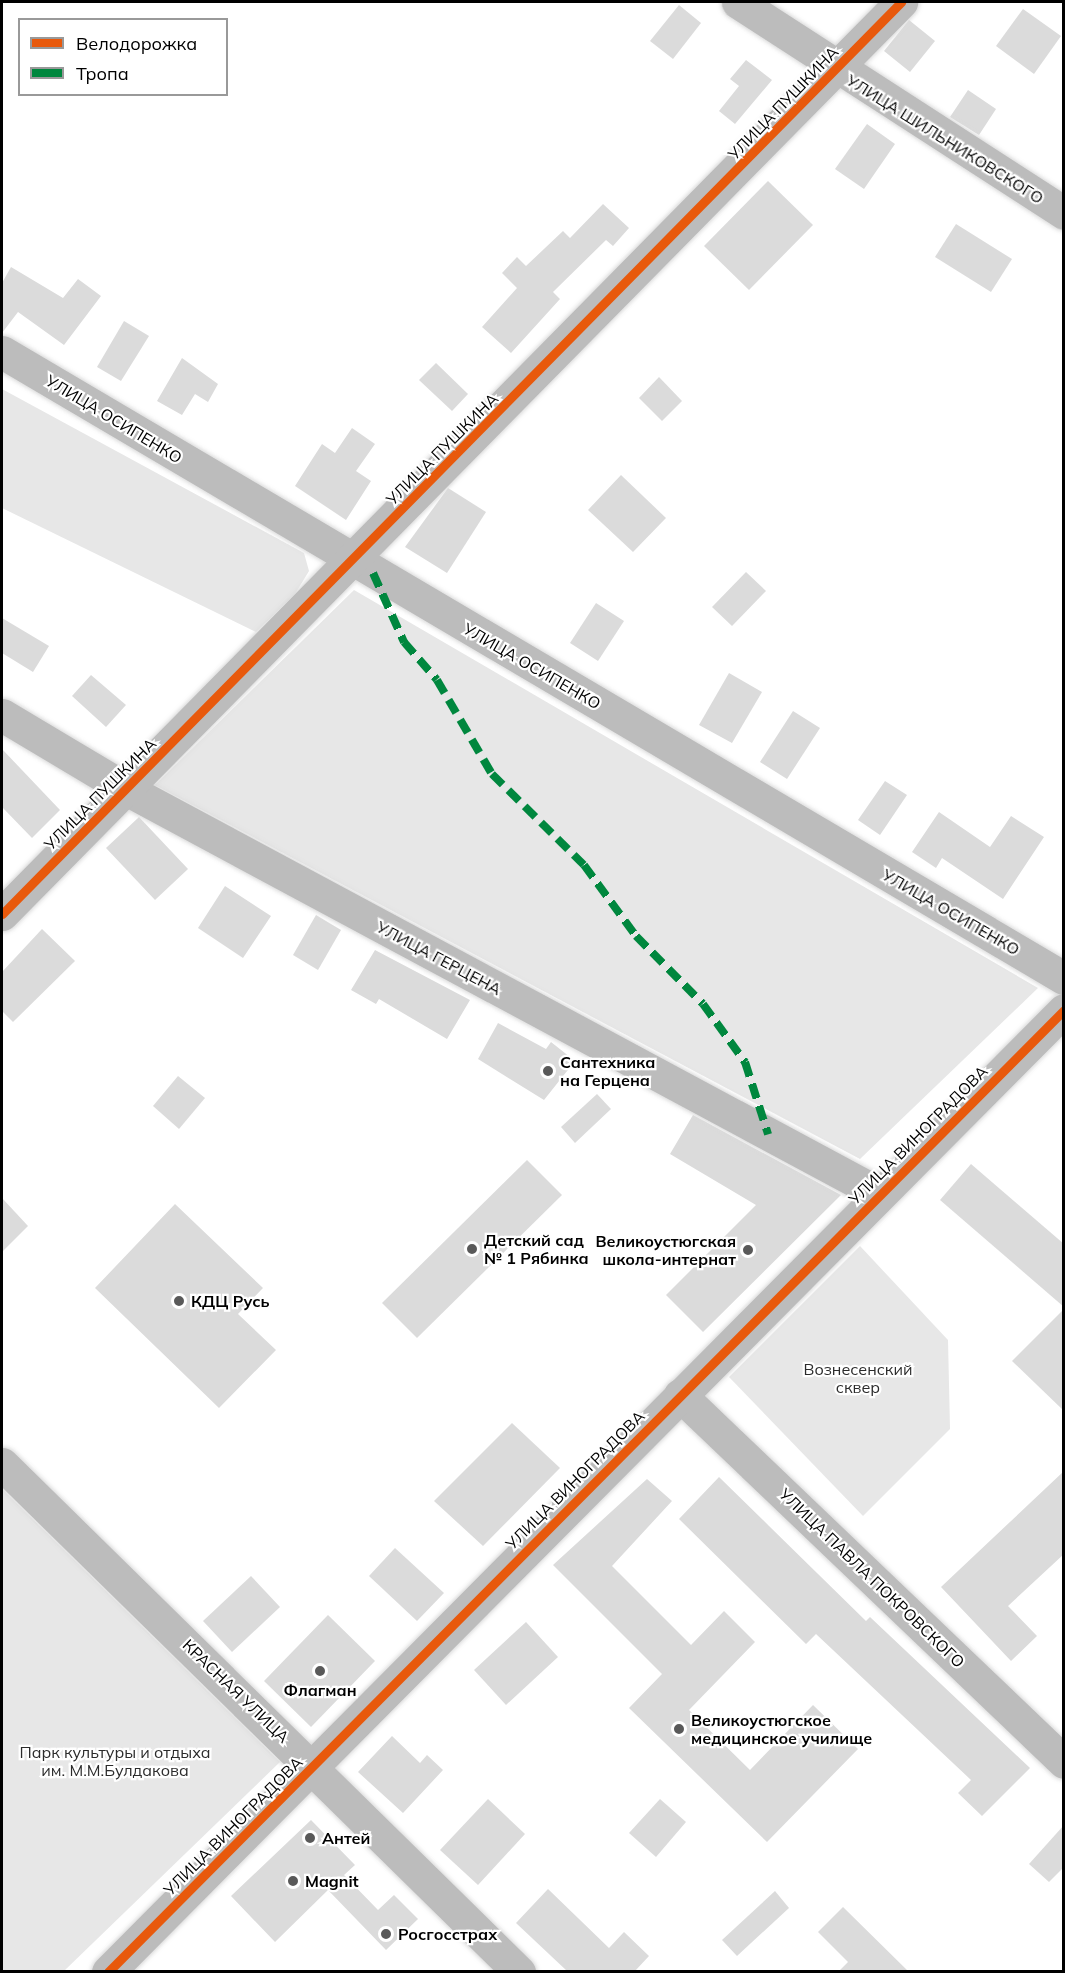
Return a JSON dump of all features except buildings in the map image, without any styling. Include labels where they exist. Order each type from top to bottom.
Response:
[{"type":"street","name":"УЛИЦА ШИЛЬНИКОВСКОГО","points":[[738,2],[837,70],[1064,213]]},
{"type":"street","name":"УЛИЦА ПУШКИНА","points":[[2,914],[353,561],[837,70],[901,2]]},
{"type":"street","name":"УЛИЦА ОСИПЕНКО","points":[[2,352],[353,561],[1064,978]]},
{"type":"street","name":"УЛИЦА ГЕРЦЕНА","points":[[2,715],[126,789],[880,1194]]},
{"type":"street","name":"УЛИЦА ВИНОГРАДОВА","points":[[108,1971],[313,1768],[680,1395],[1064,1010]]},
{"type":"street","name":"УЛИЦА ПАВЛА ПОКРОВСКОГО","points":[[680,1395],[1059,1750]]},
{"type":"street","name":"КРАСНАЯ УЛИЦА","points":[[2,1464],[519,1971]]},
{"type":"green space","points":[[2,389],[304,553],[309,571],[295,594],[256,632],[2,508]]},
{"type":"green space","points":[[354,590],[1038,988],[860,1159],[155,785]]},
{"type":"green space","name":"Вознесенский сквер","points":[[860,1246],[948,1340],[950,1429],[863,1516],[729,1377]]},
{"type":"green space","name":"Парк культуры и отдыха им. М.М.Булдакова","points":[[2,1489],[280,1762],[64,1971],[2,1971]]},
{"type":"marked path","points":[[373,573],[404,642],[437,680],[492,774],[584,865],[636,936],[703,1004],[745,1062],[768,1134]]},
{"type":"cycle path","points":[[2,914],[901,2]]},
{"type":"cycle path","points":[[108,1972],[1064,1010]]},
{"type":"place","name":"Сантехника на Герцена","points":[[548,1071]]},
{"type":"place","name":"Детский сад № 1 Рябинка","points":[[472,1249]]},
{"type":"place","name":"Великоустюгская школа-интернат","points":[[748,1250]]},
{"type":"place","name":"КДЦ Русь","points":[[179,1301]]},
{"type":"place","name":"Флагман","points":[[320,1671]]},
{"type":"place","name":"Великоустюгское медицинское училище","points":[[679,1729]]},
{"type":"place","name":"Антей","points":[[310,1838]]},
{"type":"place","name":"Magnit","points":[[293,1881]]},
{"type":"place","name":"Росгосстрах","points":[[386,1934]]}]
